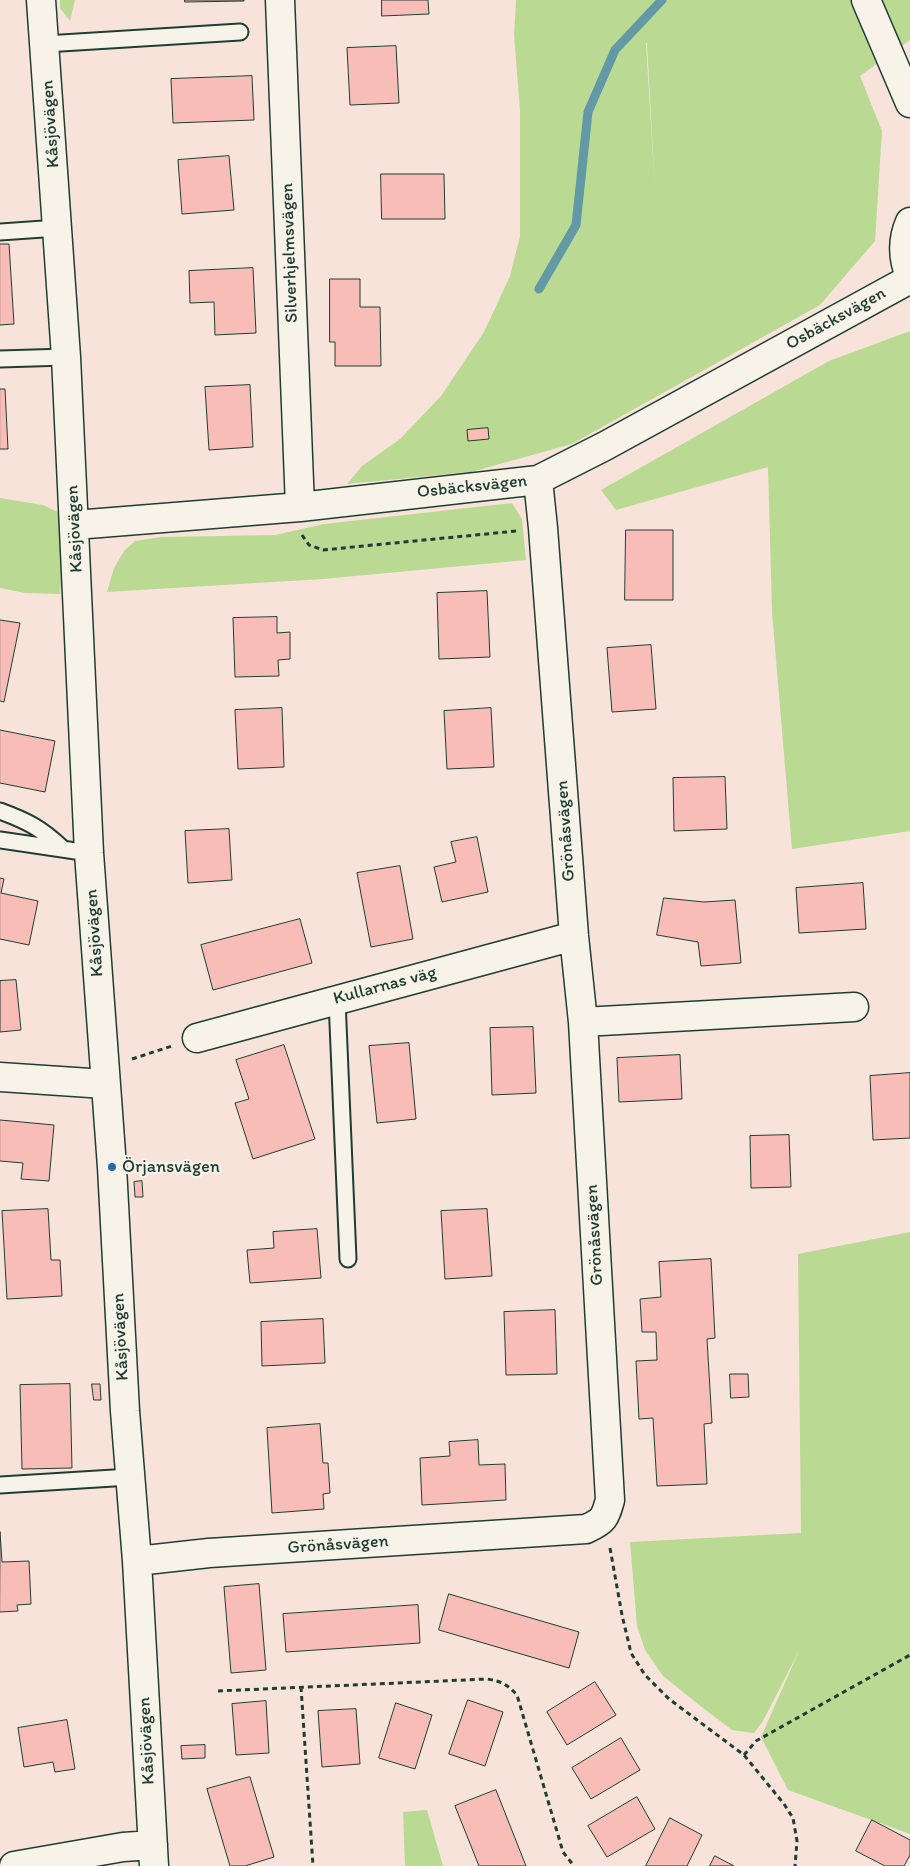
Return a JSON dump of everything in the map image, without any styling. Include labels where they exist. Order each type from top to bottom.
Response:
[{"type":"street","name":"Kåsjövägen","points":[[41,0],[66,357],[89,853],[112,1159],[154,1856]]},
{"type":"street","name":"Silverhjelmsvägen","points":[[280,0],[300,506]]},
{"type":"street","points":[[866,0],[910,103]]},
{"type":"street","points":[[910,222],[904,247],[910,278]]},
{"type":"street","name":"Osbäcksvägen","points":[[75,525],[300,506],[538,480],[605,446],[910,278]]},
{"type":"street","name":"Grönåsvägen","points":[[137,1560],[586,1529],[601,1523],[606,1515],[610,1500],[583,1022],[574,936],[538,480]]},
{"type":"street","name":"Kullarnas väg","points":[[197,1038],[574,936]]},
{"type":"street","points":[[583,1022],[854,1006]]},
{"type":"street","points":[[0,1077],[105,1073]]},
{"type":"street","points":[[14,1866],[123,1847],[154,1856]]},
{"type":"lane","points":[[45,44],[240,32]]},
{"type":"lane","points":[[0,232],[58,228]]},
{"type":"lane","points":[[0,360],[66,357]]},
{"type":"lane","points":[[0,811],[27,821],[46,833],[62,848]]},
{"type":"lane","points":[[0,840],[89,853]]},
{"type":"lane","points":[[337,1000],[348,1259]]},
{"type":"lane","points":[[0,1485],[130,1477]]},
{"type":"path","points":[[300,506],[302,536],[309,545],[323,550],[521,530]]},
{"type":"path","points":[[105,1073],[130,1059],[197,1038]]},
{"type":"path","points":[[601,1523],[608,1535],[622,1615],[631,1652],[645,1675],[669,1699],[744,1755],[793,1818],[797,1842],[795,1866]]},
{"type":"path","points":[[744,1755],[756,1741],[910,1655]]},
{"type":"path","points":[[218,1690],[499,1680],[508,1685],[518,1695],[563,1852],[574,1866]]},
{"type":"path","points":[[301,1687],[313,1866]]},
{"type":"green space","points":[[60,0],[75,0],[70,21],[60,8]]},
{"type":"green space","points":[[516,0],[910,0],[910,40],[860,76],[882,131],[875,241],[820,305],[572,444],[471,472],[347,484],[362,466],[400,439],[441,396],[484,332],[510,276],[520,236],[520,111],[514,35]],"holes":[[[646,43],[647,43],[655,190]]]},
{"type":"green space","points":[[910,331],[910,831],[792,849],[772,612],[768,467],[616,510],[601,490],[829,361]]},
{"type":"green space","points":[[0,498],[43,505],[60,513],[63,564],[60,594],[25,593],[0,588]]},
{"type":"green space","points":[[512,503],[522,519],[526,560],[323,579],[107,592],[114,568],[124,551],[135,541],[161,537],[275,535],[324,524]]},
{"type":"green space","points":[[910,1232],[910,1834],[788,1790],[761,1737],[799,1651],[763,1721],[754,1733],[732,1730],[663,1676],[645,1650],[637,1626],[630,1542],[801,1533],[798,1254]]},
{"type":"green space","points":[[427,1810],[443,1866],[405,1866],[403,1812]]},
{"type":"building","points":[[185,0],[244,0],[244,1],[185,2]]},
{"type":"building","points":[[382,0],[428,0],[429,14],[382,16]]},
{"type":"building","points":[[396,46],[399,103],[350,105],[347,48]]},
{"type":"building","points":[[252,76],[254,120],[173,123],[171,79]]},
{"type":"building","points":[[229,156],[234,210],[182,214],[178,160]]},
{"type":"building","points":[[381,174],[444,174],[445,219],[382,219]]},
{"type":"building","points":[[0,244],[9,244],[14,324],[0,325]]},
{"type":"building","points":[[253,268],[256,333],[215,335],[214,302],[190,303],[189,271]]},
{"type":"building","points":[[330,279],[360,279],[360,307],[380,307],[381,366],[335,366],[335,342],[330,342]]},
{"type":"building","points":[[250,385],[253,447],[209,450],[205,387]]},
{"type":"building","points":[[0,389],[5,389],[8,449],[0,449]]},
{"type":"building","points":[[488,428],[489,439],[468,441],[467,430]]},
{"type":"building","points":[[626,530],[673,530],[673,600],[625,600]]},
{"type":"building","points":[[487,591],[490,657],[439,659],[437,593]]},
{"type":"building","points":[[277,617],[277,633],[290,632],[290,659],[278,660],[279,676],[235,677],[233,618]]},
{"type":"building","points":[[0,620],[20,623],[4,702],[0,701]]},
{"type":"building","points":[[651,645],[656,709],[612,712],[607,648]]},
{"type":"building","points":[[282,708],[284,767],[238,769],[235,710]]},
{"type":"building","points":[[491,708],[494,767],[447,769],[444,711]]},
{"type":"building","points":[[0,730],[55,741],[45,792],[0,783]]},
{"type":"building","points":[[725,777],[727,829],[674,831],[673,778]]},
{"type":"building","points":[[229,829],[232,880],[188,883],[185,831]]},
{"type":"building","points":[[477,837],[488,892],[442,902],[434,867],[456,862],[451,842]]},
{"type":"building","points":[[400,866],[413,939],[371,947],[357,873]]},
{"type":"building","points":[[0,878],[4,879],[1,893],[38,901],[29,945],[0,939]]},
{"type":"building","points":[[863,883],[866,929],[799,933],[796,888]]},
{"type":"building","points":[[664,898],[704,902],[735,900],[741,963],[701,966],[698,942],[657,935]]},
{"type":"building","points":[[300,919],[312,963],[213,990],[201,945]]},
{"type":"building","points":[[16,980],[21,1030],[0,1032],[0,981]]},
{"type":"building","points":[[533,1027],[536,1093],[492,1095],[490,1028]]},
{"type":"building","points":[[409,1043],[416,1119],[377,1123],[369,1046]]},
{"type":"building","points":[[284,1045],[315,1139],[253,1159],[235,1103],[249,1099],[236,1060]]},
{"type":"building","points":[[680,1055],[682,1099],[619,1102],[617,1058]]},
{"type":"building","points":[[910,1073],[910,1138],[873,1140],[870,1076]]},
{"type":"building","points":[[0,1120],[54,1125],[49,1181],[21,1179],[23,1163],[0,1161]]},
{"type":"building","points":[[789,1135],[791,1187],[751,1188],[750,1136]]},
{"type":"building","points":[[142,1181],[143,1197],[135,1197],[134,1182]]},
{"type":"building","points":[[48,1209],[51,1260],[60,1260],[62,1296],[7,1299],[2,1211]]},
{"type":"building","points":[[487,1209],[492,1276],[445,1279],[441,1211]]},
{"type":"building","points":[[317,1229],[321,1278],[250,1283],[247,1250],[274,1248],[273,1232]]},
{"type":"building","points":[[711,1259],[715,1338],[707,1339],[712,1423],[704,1424],[707,1484],[657,1486],[653,1418],[639,1419],[636,1361],[657,1360],[656,1332],[642,1332],[640,1299],[661,1297],[659,1262]]},
{"type":"building","points":[[555,1310],[557,1374],[506,1375],[504,1312]]},
{"type":"building","points":[[323,1319],[325,1363],[262,1366],[261,1322]]},
{"type":"building","points":[[730,1374],[748,1374],[749,1397],[731,1398]]},
{"type":"building","points":[[70,1384],[72,1468],[22,1469],[20,1385]]},
{"type":"building","points":[[92,1384],[100,1384],[101,1400],[94,1400]]},
{"type":"building","points":[[320,1424],[323,1463],[328,1463],[330,1493],[323,1494],[324,1509],[272,1513],[267,1428]]},
{"type":"building","points":[[478,1440],[479,1465],[505,1464],[506,1500],[422,1505],[420,1458],[450,1456],[449,1442]]},
{"type":"building","points":[[0,1532],[2,1562],[29,1561],[31,1604],[17,1605],[18,1611],[0,1612]]},
{"type":"building","points":[[259,1584],[266,1670],[231,1673],[224,1587]]},
{"type":"building","points":[[449,1594],[579,1632],[569,1668],[439,1630]]},
{"type":"building","points":[[418,1605],[420,1643],[286,1652],[283,1614]]},
{"type":"building","points":[[595,1682],[616,1715],[567,1745],[547,1712]]},
{"type":"building","points":[[468,1700],[503,1712],[485,1766],[449,1754]]},
{"type":"building","points":[[266,1701],[269,1753],[236,1755],[232,1704]]},
{"type":"building","points":[[396,1703],[432,1715],[415,1769],[379,1758]]},
{"type":"building","points":[[356,1709],[360,1764],[322,1767],[318,1711]]},
{"type":"building","points":[[67,1720],[75,1769],[55,1772],[53,1762],[24,1767],[18,1728]]},
{"type":"building","points":[[621,1738],[640,1770],[591,1799],[572,1768]]},
{"type":"building","points":[[205,1745],[205,1758],[182,1759],[181,1746]]},
{"type":"building","points":[[250,1777],[274,1857],[245,1866],[230,1866],[207,1789]]},
{"type":"building","points":[[496,1790],[526,1866],[479,1866],[455,1806]]},
{"type":"building","points":[[637,1797],[655,1829],[607,1857],[588,1826]]},
{"type":"building","points":[[670,1818],[702,1835],[687,1866],[646,1866]]},
{"type":"building","points":[[872,1820],[910,1840],[910,1855],[904,1866],[885,1866],[856,1851]]},
{"type":"building","points":[[715,1856],[734,1866],[710,1866]]},
{"type":"waterway","points":[[539,289],[576,225],[588,112],[615,50],[662,0]]},
{"type":"place","name":"Örjansvägen","points":[[112,1167]]}]
